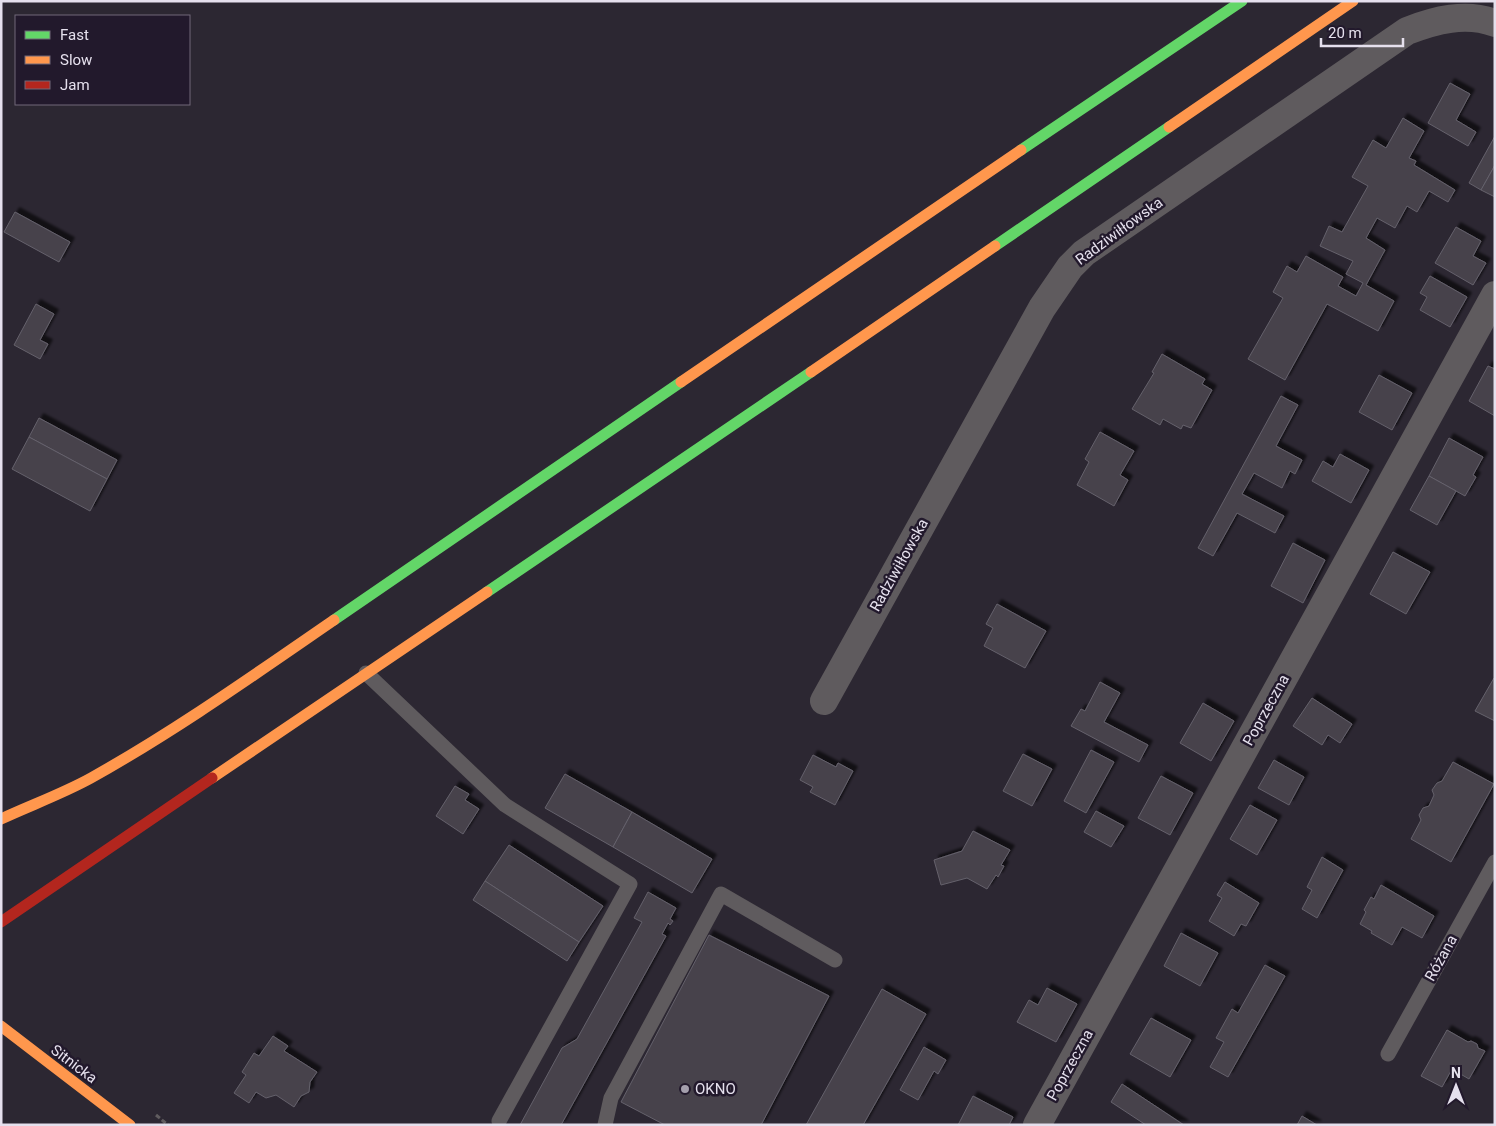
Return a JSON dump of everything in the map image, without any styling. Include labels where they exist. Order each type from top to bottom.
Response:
[{"type":"street","points":[[1,819],[89,779],[208,706],[1242,1]]},
{"type":"street","points":[[1,922],[366,672],[692,454],[1353,1]]},
{"type":"street","name":"Radziwiłłowska","points":[[824,701],[1042,308],[1070,267],[1084,253],[1407,31],[1429,22],[1449,19],[1469,18],[1495,23]]},
{"type":"street","name":"Poprzeczna","points":[[1037,1125],[1495,296]]},
{"type":"street","name":"Sitnicka","points":[[1,1026],[130,1125]]},
{"type":"lane","points":[[366,672],[505,805],[630,884],[499,1121]]},
{"type":"lane","name":"Różana","points":[[1388,1054],[1495,862]]},
{"type":"lane","points":[[605,1125],[611,1098],[720,894],[835,960]]},
{"type":"building","points":[[1450,83],[1470,94],[1456,120],[1476,132],[1468,146],[1428,123]]},
{"type":"building","points":[[1403,118],[1424,131],[1409,158],[1416,161],[1414,165],[1455,190],[1448,202],[1429,191],[1417,212],[1407,206],[1395,228],[1377,218],[1366,238],[1385,250],[1366,285],[1394,301],[1378,331],[1327,304],[1285,380],[1248,359],[1283,298],[1273,292],[1287,266],[1297,272],[1306,256],[1343,277],[1338,286],[1356,296],[1363,283],[1346,274],[1353,261],[1320,246],[1329,226],[1342,232],[1368,186],[1352,177],[1373,140],[1386,148]]},
{"type":"building","points":[[1495,136],[1495,165],[1481,190],[1469,183]]},
{"type":"building","points":[[1495,165],[1495,197],[1481,190]]},
{"type":"building","points":[[15,212],[70,242],[59,262],[4,232]]},
{"type":"building","points":[[1456,227],[1481,241],[1473,256],[1486,263],[1473,285],[1435,263]]},
{"type":"building","points":[[1430,276],[1467,297],[1450,327],[1420,310],[1427,297],[1420,293]]},
{"type":"building","points":[[36,304],[54,314],[40,340],[48,344],[40,359],[14,345]]},
{"type":"building","points":[[1162,354],[1205,379],[1202,384],[1212,390],[1191,428],[1183,425],[1181,429],[1163,419],[1160,425],[1132,409],[1154,373],[1152,372]]},
{"type":"building","points":[[1488,366],[1495,369],[1495,416],[1469,401]]},
{"type":"building","points":[[1379,375],[1412,393],[1392,430],[1359,412]]},
{"type":"building","points":[[1281,396],[1298,405],[1276,446],[1302,460],[1295,474],[1290,471],[1282,488],[1254,473],[1242,494],[1284,516],[1275,533],[1237,513],[1213,556],[1198,548]]},
{"type":"building","points":[[39,418],[117,460],[107,479],[29,437]]},
{"type":"building","points":[[1100,432],[1134,451],[1120,475],[1128,480],[1114,506],[1077,485],[1089,462],[1085,459]]},
{"type":"building","points":[[29,437],[107,479],[90,511],[12,469]]},
{"type":"building","points":[[1449,438],[1483,457],[1473,475],[1476,477],[1465,496],[1429,476]]},
{"type":"building","points":[[1340,454],[1369,470],[1351,503],[1312,481],[1323,461],[1333,467]]},
{"type":"building","points":[[1429,476],[1456,491],[1437,525],[1410,510]]},
{"type":"building","points":[[1293,543],[1325,560],[1303,603],[1271,586]]},
{"type":"building","points":[[1393,552],[1430,572],[1406,614],[1370,594]]},
{"type":"building","points":[[997,604],[1046,631],[1025,668],[984,646],[993,628],[986,624]]},
{"type":"building","points":[[1495,679],[1495,721],[1475,711]]},
{"type":"building","points":[[1100,682],[1120,693],[1104,722],[1148,745],[1139,762],[1071,726],[1081,709],[1085,711]]},
{"type":"building","points":[[1312,698],[1352,724],[1340,743],[1328,735],[1322,745],[1293,726]]},
{"type":"building","points":[[1203,703],[1234,721],[1211,761],[1180,743]]},
{"type":"building","points":[[1091,750],[1114,762],[1086,813],[1064,801]]},
{"type":"building","points":[[1023,754],[1052,769],[1032,806],[1003,791]]},
{"type":"building","points":[[813,755],[836,767],[838,763],[853,771],[835,805],[810,792],[813,787],[800,780]]},
{"type":"building","points":[[1274,760],[1304,777],[1289,805],[1258,788]]},
{"type":"building","points":[[1453,762],[1494,784],[1451,862],[1411,839],[1421,820],[1419,815],[1423,808],[1429,806],[1434,795],[1432,790],[1437,783],[1442,781]]},
{"type":"building","points":[[565,774],[632,812],[613,847],[545,808]]},
{"type":"building","points":[[1161,776],[1193,793],[1170,835],[1138,818]]},
{"type":"building","points":[[455,786],[469,794],[465,800],[479,809],[463,834],[436,816]]},
{"type":"building","points":[[1250,805],[1277,820],[1257,855],[1230,839]]},
{"type":"building","points":[[1096,811],[1124,826],[1111,847],[1084,832]]},
{"type":"building","points":[[632,812],[712,859],[692,893],[613,847]]},
{"type":"building","points":[[973,831],[1010,850],[1001,865],[1004,866],[998,877],[996,875],[987,889],[967,878],[941,885],[934,860],[962,851]]},
{"type":"building","points":[[509,845],[603,906],[579,942],[485,881]]},
{"type":"building","points":[[1322,857],[1343,870],[1317,918],[1302,909],[1312,890],[1307,887]]},
{"type":"building","points":[[485,881],[579,942],[567,961],[473,900]]},
{"type":"building","points":[[1225,882],[1259,903],[1246,926],[1241,924],[1234,936],[1209,921],[1222,898],[1217,895]]},
{"type":"building","points":[[1381,885],[1434,916],[1422,938],[1402,927],[1392,945],[1360,924],[1366,912],[1364,910],[1371,897],[1374,899]]},
{"type":"building","points":[[648,892],[676,908],[670,919],[673,921],[670,925],[668,923],[662,934],[666,936],[561,1125],[520,1125],[562,1048],[577,1039],[642,922],[634,918]]},
{"type":"building","points":[[1181,933],[1218,953],[1200,986],[1164,966]]},
{"type":"building","points":[[709,935],[829,996],[761,1125],[665,1125],[621,1102]]},
{"type":"building","points":[[1265,965],[1285,976],[1228,1077],[1210,1067],[1224,1042],[1216,1038],[1232,1009],[1238,1013]]},
{"type":"building","points":[[1047,988],[1077,1004],[1056,1042],[1017,1022],[1029,1000],[1038,1005]]},
{"type":"building","points":[[882,989],[926,1014],[863,1125],[806,1125]]},
{"type":"building","points":[[1151,1018],[1191,1040],[1170,1077],[1130,1054]]},
{"type":"building","points":[[1447,1030],[1468,1042],[1471,1041],[1477,1044],[1478,1048],[1485,1051],[1469,1079],[1452,1069],[1442,1087],[1421,1076]]},
{"type":"building","points":[[273,1036],[288,1046],[284,1051],[317,1072],[310,1082],[309,1092],[301,1096],[294,1107],[276,1095],[266,1098],[256,1092],[249,1103],[234,1093],[246,1075],[242,1072],[254,1053],[259,1056]]},
{"type":"building","points":[[924,1047],[946,1060],[938,1074],[934,1071],[918,1100],[900,1090]]},
{"type":"building","points":[[1122,1084],[1184,1125],[1146,1125],[1111,1102]]},
{"type":"building","points":[[973,1096],[1013,1117],[1009,1125],[958,1125]]},
{"type":"building","points":[[1302,1116],[1317,1125],[1297,1125]]},
{"type":"traffic: fast","points":[[1021,150],[1242,1]]},
{"type":"traffic: fast","points":[[995,246],[1169,127]]},
{"type":"traffic: fast","points":[[487,592],[811,372]]},
{"type":"traffic: fast","points":[[334,620],[681,382]]},
{"type":"traffic: slow","points":[[1169,127],[1353,1]]},
{"type":"traffic: slow","points":[[681,382],[1021,150]]},
{"type":"traffic: slow","points":[[811,372],[995,246]]},
{"type":"traffic: slow","points":[[212,778],[487,592]]},
{"type":"traffic: slow","points":[[1,819],[80,784],[122,760],[214,702],[334,620]]},
{"type":"traffic: slow","points":[[1,1026],[130,1125]]},
{"type":"traffic: jam","points":[[1,922],[212,778]]},
{"type":"place","name":"OKNO","points":[[685,1089]]}]
